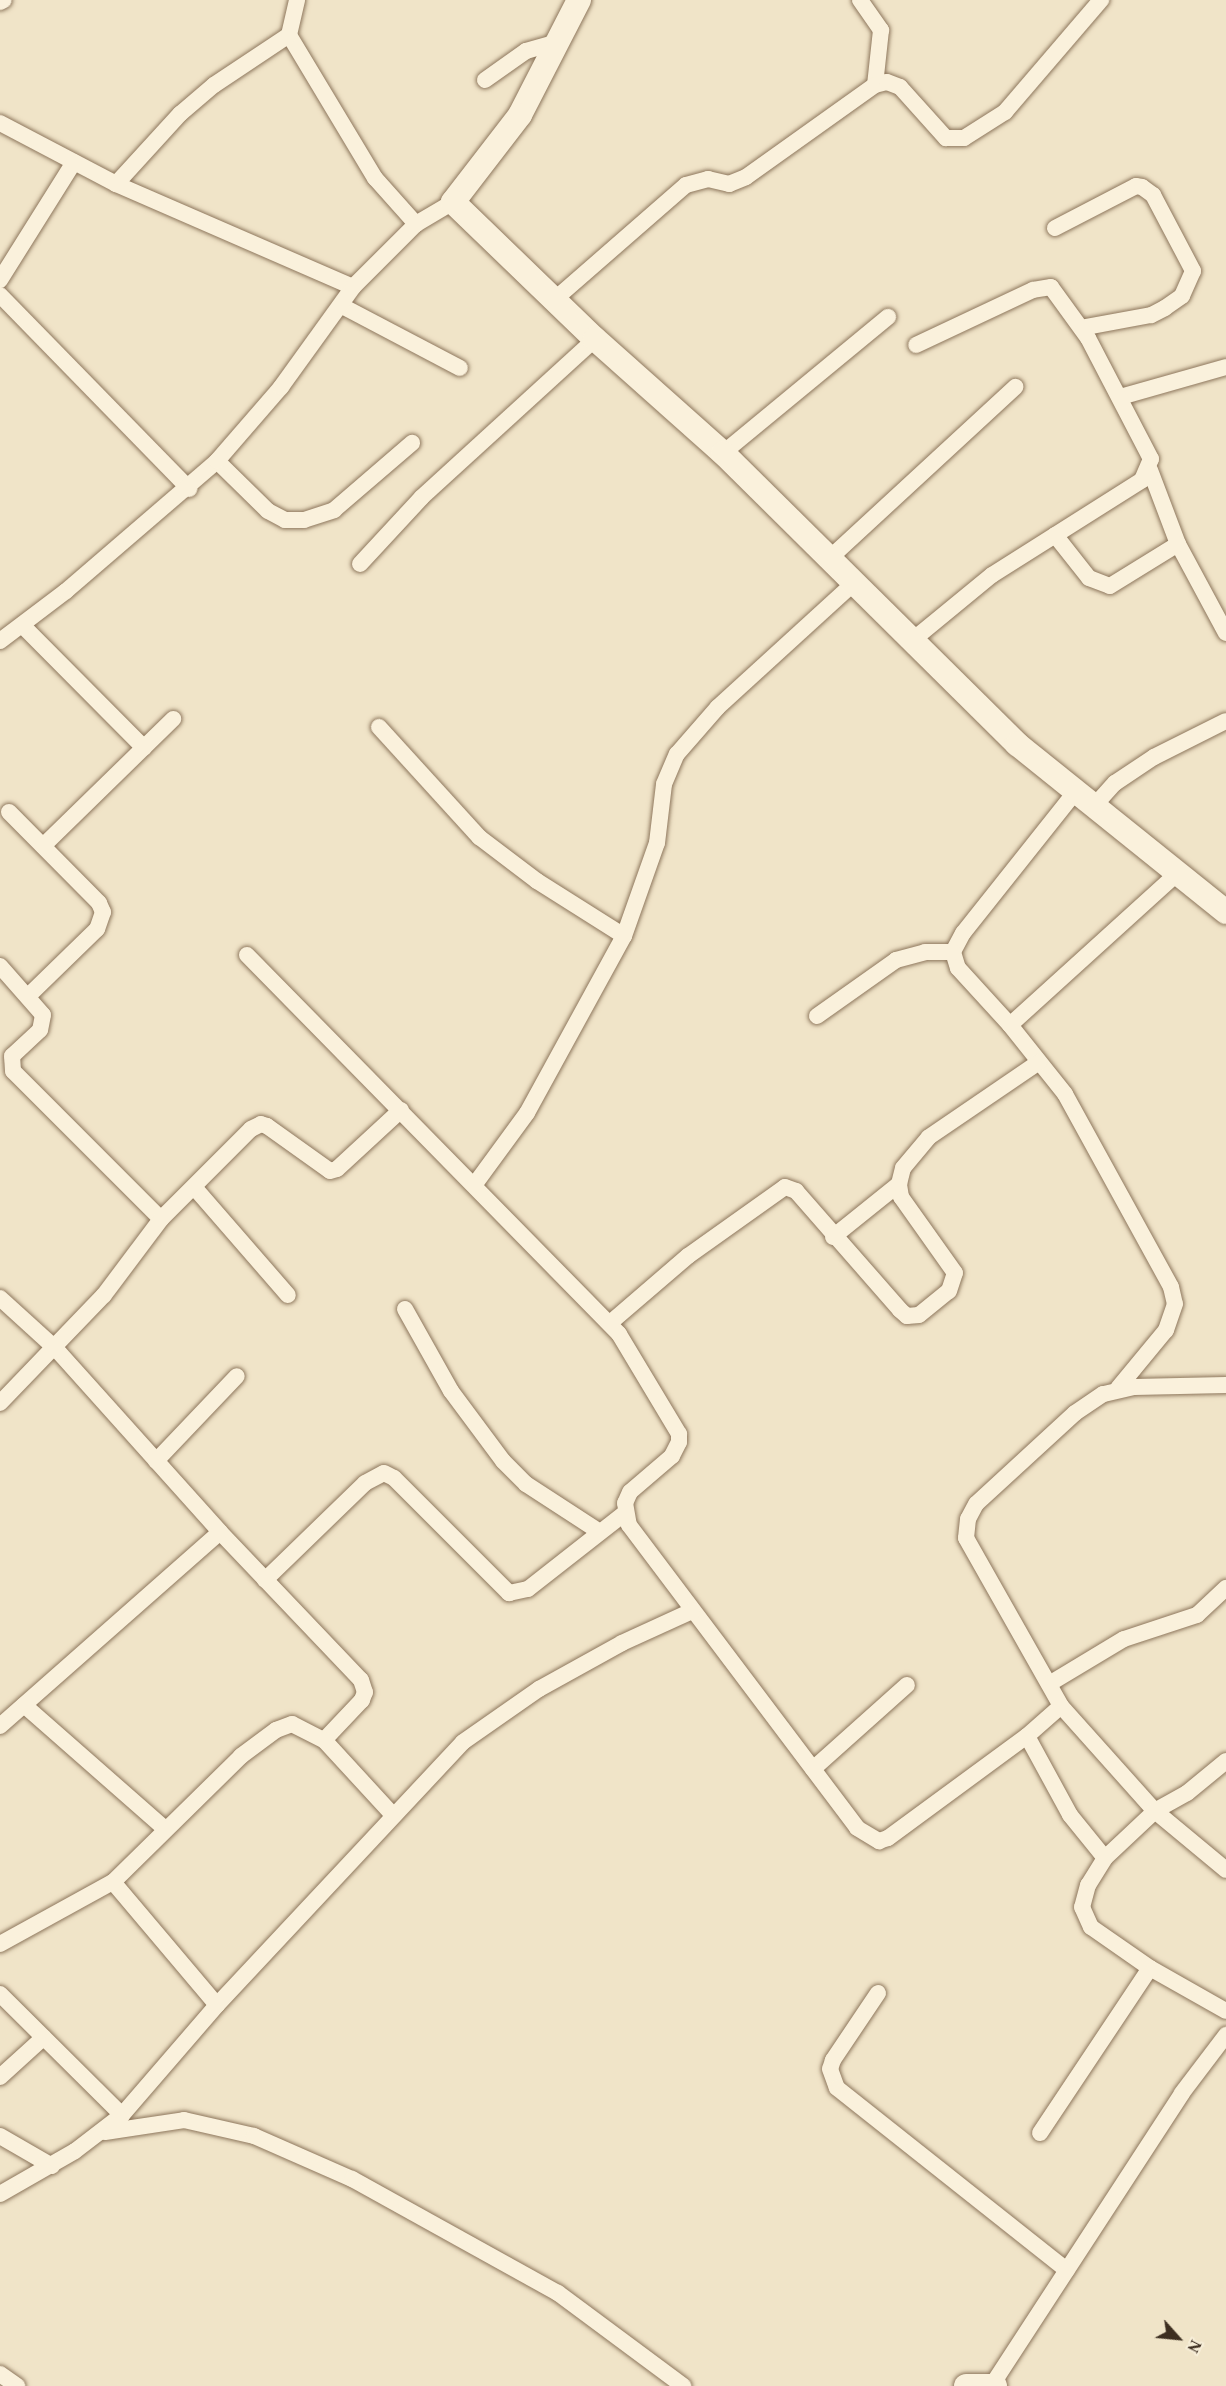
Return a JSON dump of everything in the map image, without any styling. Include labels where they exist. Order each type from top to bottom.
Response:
[{"type":"street","points":[[0,2],[4,0]]},
{"type":"street","points":[[116,184],[180,114],[214,85],[289,35],[297,0]]},
{"type":"street","points":[[0,641],[189,489],[217,461],[281,387],[342,306],[353,287],[416,224],[453,202],[520,115],[579,0]]},
{"type":"street","points":[[860,0],[881,30],[875,85]]},
{"type":"street","points":[[554,300],[686,185],[708,179],[729,184],[746,177],[875,85],[887,82],[900,87],[946,138],[964,138],[1005,112],[1101,0]]},
{"type":"street","points":[[289,35],[375,178],[416,224]]},
{"type":"street","points":[[485,80],[526,51],[558,42]]},
{"type":"street","points":[[0,123],[116,184],[353,287]]},
{"type":"street","points":[[0,280],[74,162]]},
{"type":"street","points":[[1055,228],[1136,186],[1142,187],[1153,195],[1193,271],[1182,296],[1165,308],[1151,315],[1081,328]]},
{"type":"street","points":[[453,202],[595,339],[723,453],[914,639],[1017,744],[1226,912]]},
{"type":"street","points":[[916,345],[1043,287],[1057,292],[1081,328],[1148,450],[1150,470],[1178,544],[1220,609],[1226,633]]},
{"type":"street","points":[[0,295],[189,489]]},
{"type":"street","points":[[342,306],[460,368]]},
{"type":"street","points":[[723,453],[888,317]]},
{"type":"street","points":[[360,564],[422,497],[595,339]]},
{"type":"street","points":[[1120,397],[1226,367]]},
{"type":"street","points":[[831,557],[1015,387]]},
{"type":"street","points":[[217,461],[268,511],[285,520],[304,520],[334,510],[412,443]]},
{"type":"street","points":[[914,639],[992,575],[1142,480],[1150,470]]},
{"type":"street","points":[[1055,535],[1089,578],[1110,586],[1178,544]]},
{"type":"street","points":[[475,1184],[527,1113],[624,936],[657,843],[664,784],[677,753],[718,707],[854,583]]},
{"type":"street","points":[[22,625],[144,747]]},
{"type":"street","points":[[43,846],[173,719]]},
{"type":"street","points":[[1226,721],[1154,757],[1115,783],[1085,798],[963,933],[953,952],[958,968],[1010,1024],[1065,1094],[1171,1287],[1175,1304],[1166,1330],[1118,1388],[1075,1413],[990,1489],[968,1519],[966,1538],[1061,1706],[1155,1811],[1226,1870]]},
{"type":"street","points":[[379,727],[479,837],[537,881],[624,936]]},
{"type":"street","points":[[9,812],[99,903],[103,912],[97,929],[28,996]]},
{"type":"street","points":[[1010,1024],[1179,872]]},
{"type":"street","points":[[817,1016],[896,960],[925,952],[953,952]]},
{"type":"street","points":[[247,955],[610,1323],[679,1434],[672,1456],[630,1492],[625,1513],[528,1588],[509,1593],[394,1478],[384,1473],[365,1483],[265,1580]]},
{"type":"street","points":[[0,966],[41,1011],[44,1022],[12,1056],[13,1071],[161,1220]]},
{"type":"street","points":[[833,1237],[899,1184],[912,1154],[929,1137],[1039,1062]]},
{"type":"street","points":[[0,1403],[56,1348],[110,1287],[161,1220],[256,1125],[267,1126],[330,1171],[337,1169],[401,1110]]},
{"type":"street","points":[[610,1323],[688,1256],[780,1188],[796,1191],[833,1237],[900,1310],[907,1316],[919,1315],[949,1291],[955,1273],[901,1197],[899,1184]]},
{"type":"street","points":[[194,1187],[288,1295]]},
{"type":"street","points":[[0,1298],[56,1348],[220,1533],[364,1686],[362,1700],[324,1740]]},
{"type":"street","points":[[405,1309],[451,1391],[503,1461],[526,1484],[600,1533]]},
{"type":"street","points":[[156,1461],[237,1376]]},
{"type":"street","points":[[1118,1388],[1226,1385]]},
{"type":"street","points":[[625,1513],[692,1611],[856,1828],[879,1841],[1027,1736],[1061,1706]]},
{"type":"street","points":[[0,1726],[220,1533]]},
{"type":"street","points":[[1049,1684],[1124,1639],[1197,1615],[1226,1588]]},
{"type":"street","points":[[0,2194],[52,2166],[104,2133],[393,1815],[488,1722],[622,1643],[692,1611]]},
{"type":"street","points":[[813,1769],[908,1685]]},
{"type":"street","points":[[24,1705],[164,1828]]},
{"type":"street","points":[[0,1944],[113,1882],[164,1828],[241,1756],[276,1730],[292,1724],[324,1740],[393,1815]]},
{"type":"street","points":[[1027,1736],[1070,1815],[1105,1858]]},
{"type":"street","points":[[1226,1761],[1187,1793],[1155,1811],[1105,1858],[1084,1896],[1084,1916],[1091,1927],[1150,1968],[1226,2011]]},
{"type":"street","points":[[113,1882],[217,2006]]},
{"type":"street","points":[[1040,2133],[1150,1968]]},
{"type":"street","points":[[878,1993],[833,2060],[830,2069],[837,2088],[1067,2270]]},
{"type":"street","points":[[0,1994],[122,2115]]},
{"type":"street","points":[[966,2386],[993,2385],[1182,2093],[1226,2035]]},
{"type":"street","points":[[0,2077],[44,2037]]},
{"type":"street","points":[[104,2133],[184,2120],[254,2136],[341,2174],[558,2293],[683,2386]]},
{"type":"street","points":[[0,2136],[52,2166]]},
{"type":"street","points":[[0,2374],[16,2386]]}]
